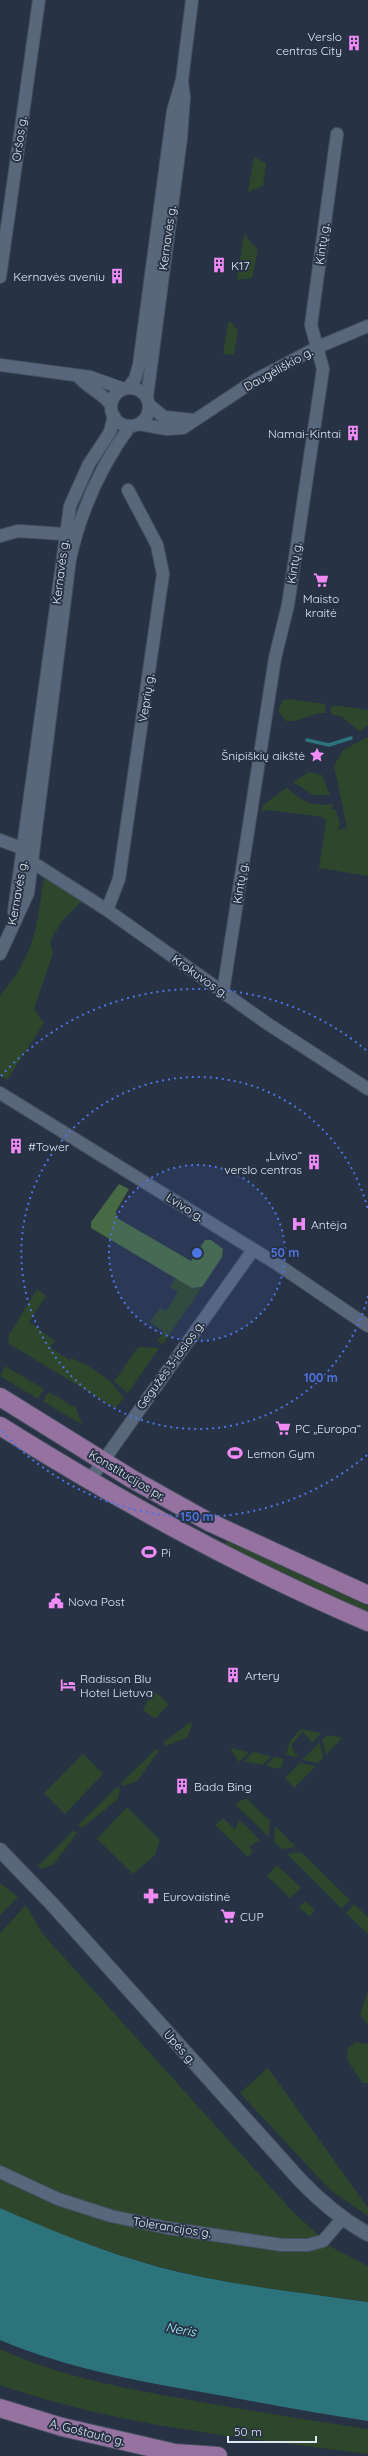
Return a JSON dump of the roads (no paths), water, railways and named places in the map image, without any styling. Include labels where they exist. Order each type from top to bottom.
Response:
[{"type":"main road","name":"Konstitucijos pr.","points":[[0,1397],[102,1461],[235,1536],[368,1595]]},
{"type":"main road","name":"Konstitucijos pr.","points":[[0,1426],[89,1481],[192,1539],[293,1590],[368,1622]]},
{"type":"main road","name":"A. Goštauto g.","points":[[0,2408],[62,2427],[178,2454],[218,2456]]},
{"type":"street","name":"Oršos g.","points":[[0,277],[39,0]]},
{"type":"street","name":"Kernavės g.","points":[[11,931],[24,849],[64,534],[75,492],[89,464],[108,436],[115,395],[126,388],[135,379],[139,365],[173,111],[182,80],[192,0]]},
{"type":"street","name":"Kernavės g.","points":[[11,931],[28,893],[70,559],[76,528],[97,476],[134,425],[147,416],[180,138],[184,97],[182,80]]},
{"type":"street","name":"Kintų g.","points":[[223,992],[275,658],[288,605],[323,369],[311,325],[337,134]]},
{"type":"street","name":"Daugėliškio g.","points":[[134,425],[174,430],[183,428],[257,379],[318,347],[368,326]]},
{"type":"street","points":[[0,365],[90,377],[126,388],[139,390],[164,417],[193,420]]},
{"type":"street","points":[[78,376],[86,385],[103,395],[120,423],[134,425]]},
{"type":"street","name":"Veprių g.","points":[[106,910],[119,879],[163,574],[157,545],[128,490]]},
{"type":"street","points":[[0,536],[18,531],[64,534]]},
{"type":"street","points":[[0,840],[24,849]]},
{"type":"street","name":"Krokuvos g.","points":[[32,862],[106,910],[223,992],[368,1089]]},
{"type":"street","points":[[0,954],[11,931]]},
{"type":"street","name":"Lvivo g.","points":[[0,1093],[297,1277],[368,1326]]},
{"type":"street","name":"Gegužės 3-iosios g.","points":[[89,1481],[253,1250]]},
{"type":"street","name":"Upės g.","points":[[0,1850],[52,1904],[300,2180],[323,2204],[342,2219],[368,2234]]},
{"type":"street","name":"Tolerancijos g.","points":[[0,2172],[58,2199],[111,2216],[161,2227],[282,2245],[308,2244],[323,2241],[342,2219]]},
{"type":"water","name":"Neris","points":[[0,2208],[39,2225],[118,2255],[159,2267],[210,2279],[368,2302],[368,2421],[167,2386],[110,2374],[54,2360],[0,2340]]},
{"type":"waterway","points":[[307,740],[329,745],[351,738]]},
{"type":"place","name":"Verslo centras City","points":[[354,43]]},
{"type":"place","name":"K17","points":[[219,265]]},
{"type":"place","name":"Kernavės aveniu","points":[[117,276]]},
{"type":"place","name":"Namai-Kintai","points":[[353,433]]},
{"type":"place","name":"Maisto kraitė","points":[[321,580]]},
{"type":"place","name":"Šnipiškių aikštė","points":[[317,755]]},
{"type":"place","name":"#Tower","points":[[16,1146]]},
{"type":"place","name":"„Lvivo“ verslo centras","points":[[314,1162]]},
{"type":"place","name":"Antėja","points":[[299,1224]]},
{"type":"place","name":"PC „Europa“","points":[[283,1428]]},
{"type":"place","name":"Lemon Gym","points":[[235,1453]]},
{"type":"place","name":"Pi","points":[[149,1552]]},
{"type":"place","name":"Nova Post","points":[[56,1601]]},
{"type":"place","name":"Artery","points":[[233,1675]]},
{"type":"place","name":"Radisson Blu Hotel Lietuva","points":[[68,1685]]},
{"type":"place","name":"Bada Bing","points":[[182,1786]]},
{"type":"place","name":"Eurovaistinė","points":[[151,1896]]},
{"type":"place","name":"CUP","points":[[228,1916]]}]
